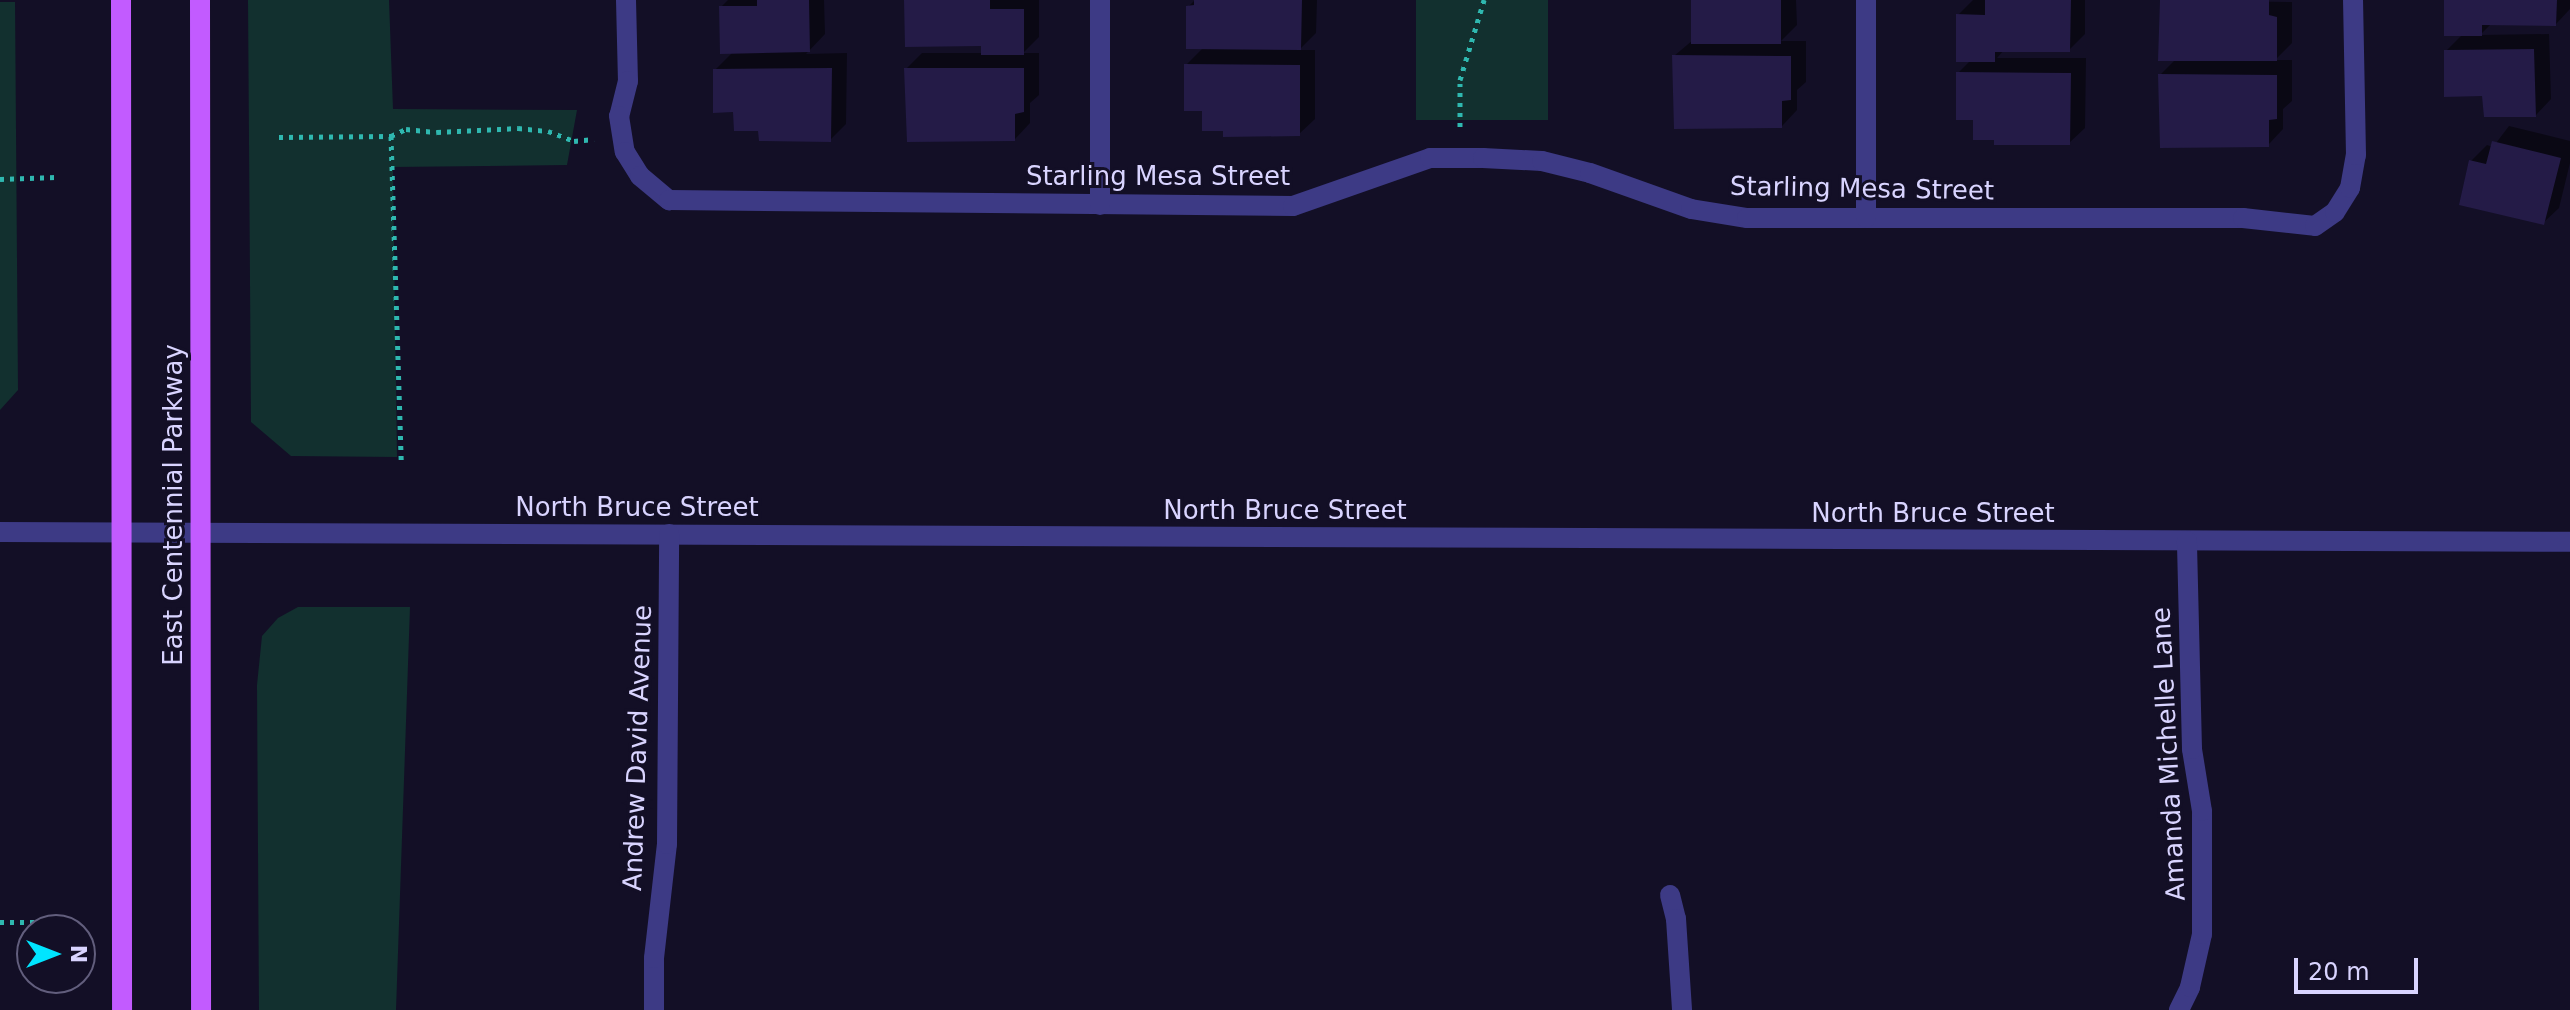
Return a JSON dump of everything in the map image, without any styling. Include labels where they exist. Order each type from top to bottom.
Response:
[{"type":"main road","name":"East Centennial Parkway","points":[[121,0],[122,1010]]},
{"type":"main road","name":"East Centennial Parkway","points":[[200,0],[201,1010]]},
{"type":"street","points":[[622,136],[619,116],[628,81],[626,0]]},
{"type":"street","points":[[1100,0],[1100,205]]},
{"type":"street","points":[[1866,0],[1866,218]]},
{"type":"street","name":"Starling Mesa Street","points":[[622,136],[625,152],[640,176],[669,200],[696,203],[1293,206],[1430,158],[1460,158],[1542,161],[1590,173],[1691,209],[1747,218],[2243,218],[2315,226],[2335,212],[2350,188],[2356,155],[2353,0]]},
{"type":"street","name":"North Bruce Street","points":[[0,532],[2570,542]]},
{"type":"street","name":"Andrew David Avenue","points":[[654,1010],[654,958],[667,844],[669,534]]},
{"type":"street","name":"Amanda Michelle Lane","points":[[2179,1010],[2190,987],[2202,934],[2202,811],[2192,749],[2187,541]]},
{"type":"street","points":[[1670,895],[1676,919],[1682,1010]]},
{"type":"path","points":[[1460,158],[1460,80],[1484,0]]},
{"type":"path","points":[[279,137],[391,136],[406,129],[437,132],[518,128],[548,131],[574,141],[622,136]]},
{"type":"path","points":[[391,136],[401,461]]},
{"type":"path","points":[[0,179],[56,177]]},
{"type":"green space","points":[[248,0],[389,0],[393,109],[577,110],[567,165],[393,167],[397,457],[291,456],[251,422]]},
{"type":"green space","points":[[1416,0],[1548,0],[1548,120],[1416,120]]},
{"type":"green space","points":[[0,2],[15,2],[18,390],[0,410]]},
{"type":"green space","points":[[298,607],[410,607],[396,1010],[259,1010],[257,685],[262,636],[278,618]]},
{"type":"building","points":[[757,0],[809,0],[810,52],[720,54],[719,6],[757,6]]},
{"type":"building","points":[[904,0],[990,0],[990,9],[1024,9],[1024,55],[981,55],[981,46],[905,47]]},
{"type":"building","points":[[1194,0],[1302,0],[1301,50],[1186,49],[1186,6],[1194,5]]},
{"type":"building","points":[[1691,0],[1781,0],[1781,44],[1691,44]]},
{"type":"building","points":[[1985,0],[2071,0],[2070,52],[1995,52],[1995,62],[1956,62],[1956,14],[1985,15]]},
{"type":"building","points":[[2160,0],[2269,0],[2269,15],[2277,17],[2277,61],[2158,61]]},
{"type":"building","points":[[2444,0],[2557,0],[2556,26],[2482,25],[2482,36],[2444,36]]},
{"type":"building","points":[[2534,49],[2536,117],[2484,117],[2482,96],[2444,97],[2444,50]]},
{"type":"building","points":[[1672,55],[1791,56],[1791,100],[1782,101],[1782,128],[1674,129]]},
{"type":"building","points":[[1184,64],[1300,65],[1300,136],[1223,137],[1223,131],[1202,131],[1202,111],[1184,111]]},
{"type":"building","points":[[832,68],[831,142],[759,141],[758,131],[734,131],[733,112],[713,113],[713,69]]},
{"type":"building","points":[[904,68],[1024,68],[1024,112],[1015,114],[1015,141],[907,142]]},
{"type":"building","points":[[1956,72],[2071,73],[2070,145],[1994,145],[1994,140],[1973,140],[1973,120],[1956,120]]},
{"type":"building","points":[[2158,74],[2277,75],[2277,119],[2269,120],[2269,147],[2160,148]]},
{"type":"building","points":[[2492,141],[2561,158],[2544,225],[2459,205],[2469,160],[2486,164]]}]
